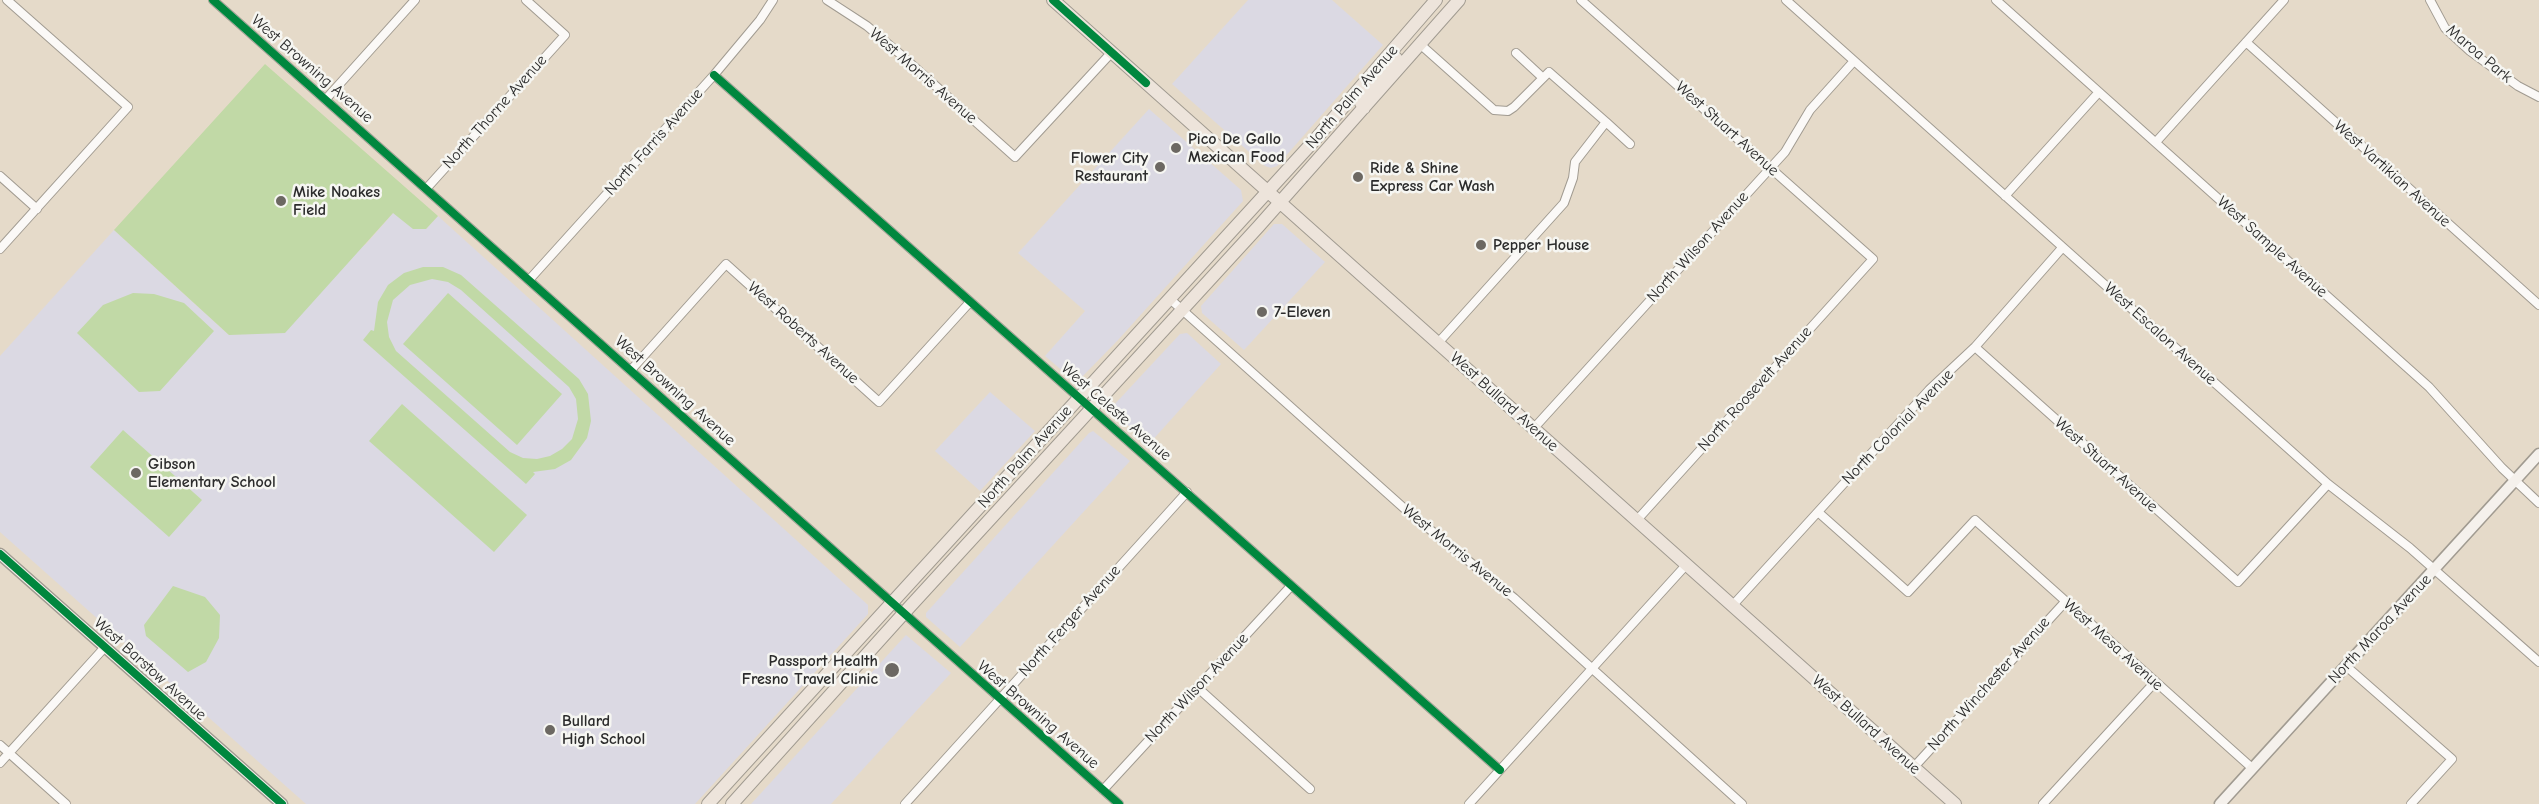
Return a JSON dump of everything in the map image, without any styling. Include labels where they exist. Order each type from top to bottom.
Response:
[{"type":"main road","name":"West Bullard Avenue","points":[[1053,0],[1954,804]]},
{"type":"main road","name":"North Palm Avenue","points":[[708,804],[1268,191],[1436,0]]},
{"type":"main road","name":"North Palm Avenue","points":[[734,802],[1281,202],[1459,0]]},
{"type":"main road","points":[[1364,109],[1361,103],[1363,97],[1396,58],[1414,25]]},
{"type":"main road","name":"North Maroa Avenue","points":[[2220,804],[2539,454]]},
{"type":"main road","name":"West Barstow Avenue","points":[[0,554],[282,804]]},
{"type":"main road","points":[[723,787],[734,802]]},
{"type":"street","points":[[0,249],[128,107],[7,0]]},
{"type":"street","name":"West Browning Avenue","points":[[213,0],[1119,804]]},
{"type":"street","points":[[326,99],[415,0]]},
{"type":"street","name":"North Thorne Avenue","points":[[426,189],[565,35],[525,0]]},
{"type":"street","name":"North Farris Avenue","points":[[529,280],[714,75],[760,20],[773,0]]},
{"type":"street","name":"West Morris Avenue","points":[[826,0],[867,26],[1015,157],[1112,52]]},
{"type":"street","name":"West Stuart Avenue","points":[[1581,0],[1873,259]]},
{"type":"street","name":"West Escalon Avenue","points":[[1786,0],[2328,483],[2435,569],[2539,662]]},
{"type":"street","name":"West Sample Avenue","points":[[1996,0],[2429,387],[2539,503]]},
{"type":"street","points":[[2156,142],[2284,0]]},
{"type":"street","name":"Maroa Park","points":[[2430,0],[2445,28],[2470,51],[2518,86],[2539,97]]},
{"type":"street","name":"West Vartikian Avenue","points":[[2246,42],[2539,305]]},
{"type":"street","points":[[1421,45],[1486,104],[1501,112],[1514,107],[1549,72],[1630,144]]},
{"type":"street","points":[[1516,53],[1543,78]]},
{"type":"street","name":"North Wilson Avenue","points":[[1534,428],[1770,168],[1792,142],[1810,110],[1854,61]]},
{"type":"street","name":"West Celeste Avenue","points":[[714,75],[1500,770]]},
{"type":"street","points":[[2005,196],[2099,92]]},
{"type":"street","points":[[1438,343],[1564,203],[1573,178],[1575,162],[1606,122]]},
{"type":"street","points":[[0,176],[37,209]]},
{"type":"street","name":"North Colonial Avenue","points":[[1733,605],[1929,390],[1975,347],[2062,248]]},
{"type":"street","name":"North Roosevelt Avenue","points":[[1637,519],[1873,259]]},
{"type":"street","name":"West Roberts Avenue","points":[[631,370],[726,264],[879,402],[970,302]]},
{"type":"street","name":"West Morris Avenue","points":[[1170,299],[1406,510],[1514,598],[1742,804]]},
{"type":"street","name":"West Stuart Avenue","points":[[1975,347],[2238,582],[2328,483]]},
{"type":"street","name":"North Ferger Avenue","points":[[905,804],[1187,492]]},
{"type":"street","name":"West Mesa Avenue","points":[[1818,512],[1908,592],[1975,520],[2252,768]]},
{"type":"street","points":[[1469,804],[1687,564]]},
{"type":"street","name":"North Wilson Avenue","points":[[1103,790],[1291,586]]},
{"type":"street","name":"North Winchester Avenue","points":[[1914,767],[2065,602]]},
{"type":"street","points":[[0,763],[105,647]]},
{"type":"street","points":[[2346,666],[2452,759],[2410,804]]},
{"type":"street","points":[[2043,804],[2155,682]]},
{"type":"street","points":[[1198,688],[1310,789]]},
{"type":"street","points":[[0,745],[66,804]]},
{"type":"shaded area","points":[[1248,0],[1332,0],[1383,45],[1277,166],[1271,168],[1265,166],[1172,84]]},
{"type":"shaded area","points":[[1149,109],[1241,190],[1243,201],[1118,340],[1079,380],[1072,379],[1045,356],[1085,311],[1018,253]]},
{"type":"shaded area","name":"Bullard High School","points":[[394,212],[426,229],[438,216],[868,605],[868,614],[695,804],[306,804],[0,532],[0,356],[114,230],[229,335],[366,244]]},
{"type":"shaded area","points":[[1274,224],[1282,224],[1325,262],[1244,350],[1202,313],[1201,306]]},
{"type":"shaded area","points":[[1187,333],[1221,364],[1149,444],[1114,413],[1113,406],[1180,334]]},
{"type":"shaded area","points":[[990,392],[1035,431],[980,491],[935,451]]},
{"type":"shaded area","points":[[1093,431],[1130,461],[960,647],[926,617],[926,613]]},
{"type":"shaded area","points":[[906,635],[951,673],[831,804],[751,804]]},
{"type":"green space","name":"Mike Noakes Field","points":[[265,64],[438,216],[426,229],[413,229],[393,213],[285,333],[229,335],[114,230]]},
{"type":"green space","points":[[423,267],[443,267],[461,275],[579,379],[588,394],[591,421],[587,438],[571,460],[555,469],[533,472],[535,474],[526,484],[363,340],[371,330],[374,331],[378,302],[388,285],[404,273]],"holes":[[[432,279],[448,282],[461,290],[569,387],[576,399],[578,419],[572,439],[562,449],[550,456],[537,459],[523,458],[510,452],[396,351],[389,337],[387,322],[393,300],[410,285]]]},
{"type":"green space","points":[[133,293],[154,294],[184,303],[214,331],[160,391],[139,392],[77,333],[103,305]]},
{"type":"green space","points":[[448,293],[562,394],[517,445],[403,344]]},
{"type":"green space","points":[[402,404],[527,515],[494,552],[369,441]]},
{"type":"green space","points":[[123,430],[202,500],[169,537],[90,467]]},
{"type":"green space","points":[[173,586],[205,597],[220,615],[219,638],[206,662],[188,672],[146,636],[144,625]]},
{"type":"cycle path","points":[[213,0],[1119,804]]},
{"type":"cycle path","points":[[1053,0],[1146,83]]},
{"type":"cycle path","points":[[714,75],[1500,770]]},
{"type":"cycle path","points":[[0,554],[282,804]]},
{"type":"place","name":"Pico De Gallo Mexican Food","points":[[1176,148]]},
{"type":"place","name":"Flower City Restaurant","points":[[1160,167]]},
{"type":"place","name":"Ride & Shine Express Car Wash","points":[[1358,177]]},
{"type":"place","name":"Mike Noakes Field","points":[[281,201]]},
{"type":"place","name":"Pepper House","points":[[1481,245]]},
{"type":"place","name":"7-Eleven","points":[[1262,312]]},
{"type":"place","name":"Gibson Elementary School","points":[[136,473]]},
{"type":"place","name":"Passport Health Fresno Travel Clinic","points":[[892,670]]},
{"type":"place","name":"Bullard High School","points":[[550,730]]}]
